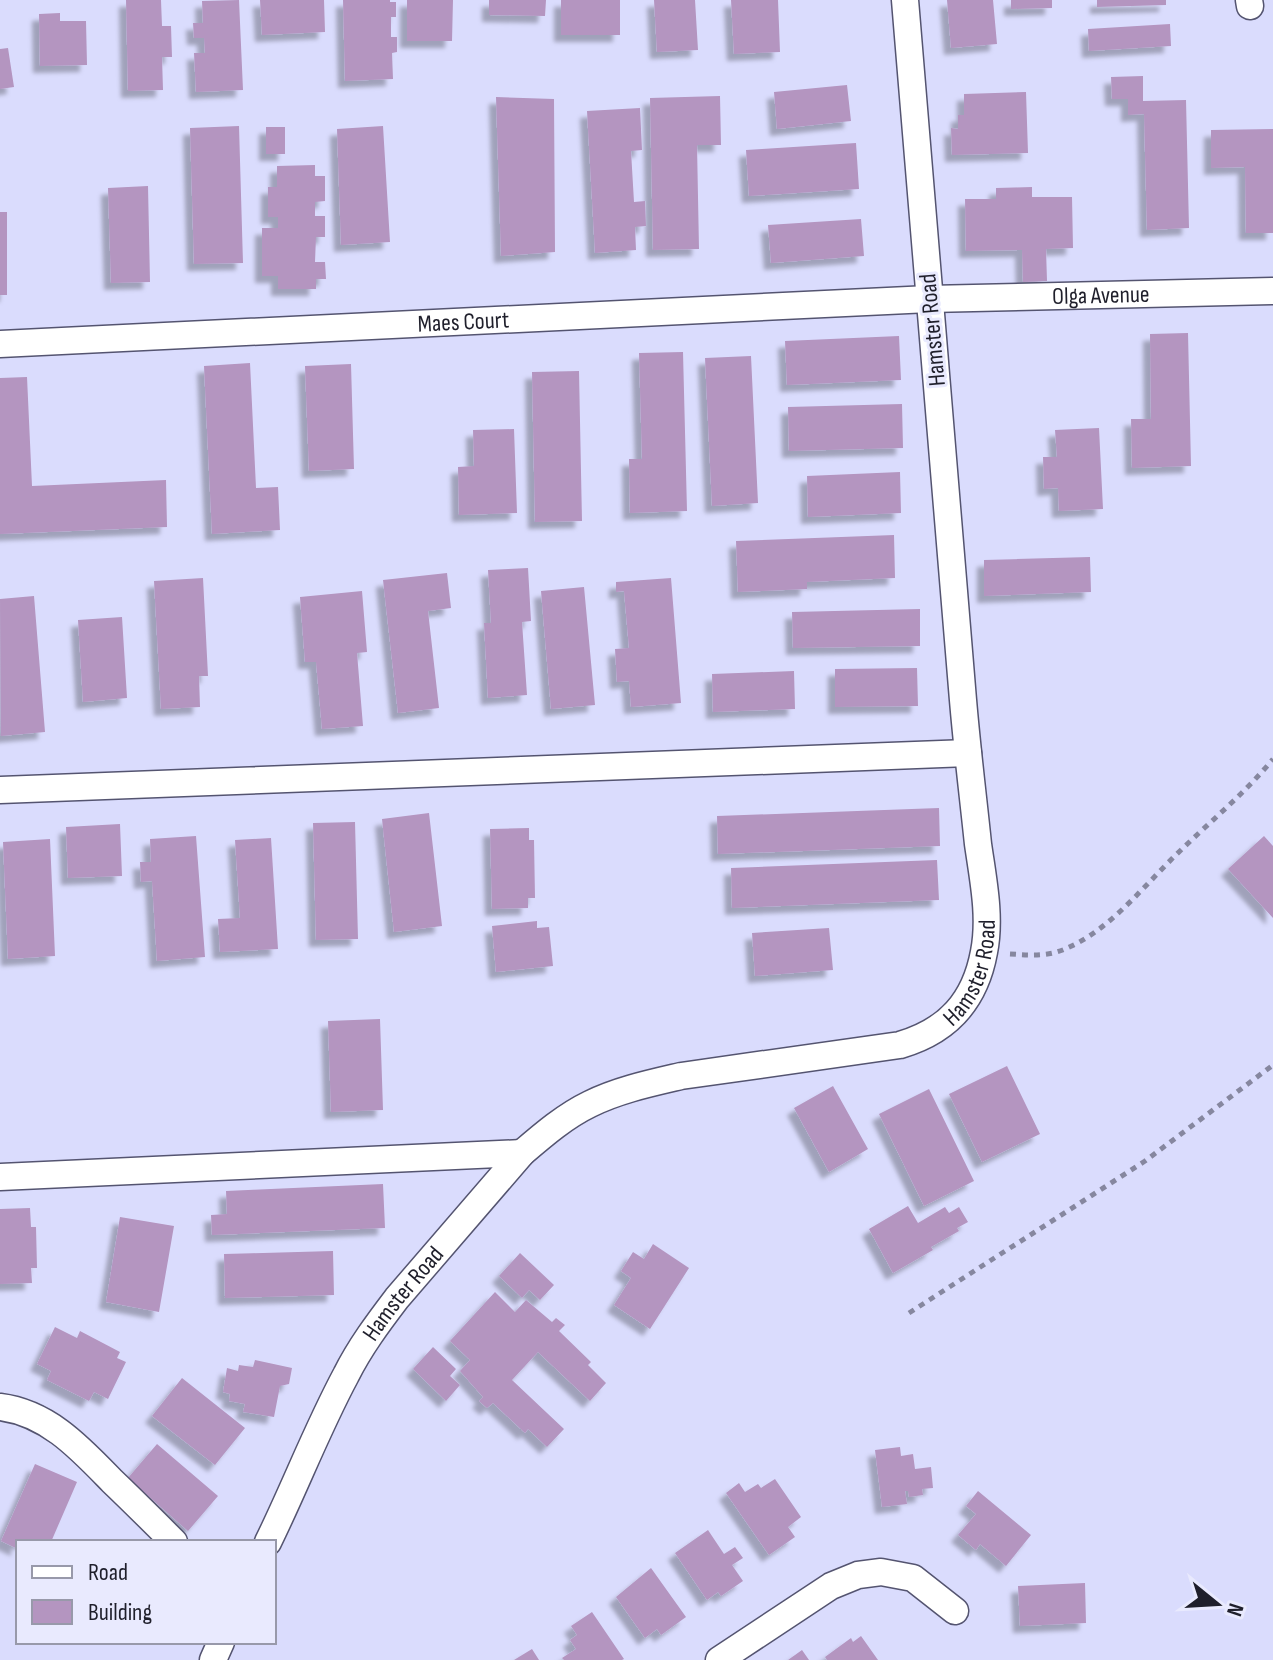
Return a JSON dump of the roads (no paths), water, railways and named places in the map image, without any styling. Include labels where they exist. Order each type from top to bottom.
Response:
[{"type":"street","name":"Hamster Road","points":[[269,1540],[328,1410],[363,1345],[397,1298],[522,1153],[547,1132],[588,1105],[657,1081],[918,1040],[942,1026],[972,991],[984,952],[986,907],[968,753],[905,0]]},
{"type":"street","name":"Olga Avenue","points":[[929,299],[1273,291]]},
{"type":"street","name":"Maes Court","points":[[0,344],[929,299]]},
{"type":"street","points":[[0,790],[968,753]]},
{"type":"street","points":[[0,1177],[522,1153]]},
{"type":"street","points":[[0,1407],[13,1408],[33,1416],[69,1438],[172,1540]]},
{"type":"street","points":[[719,1660],[831,1586],[858,1575],[881,1572],[913,1578],[955,1611]]}]
